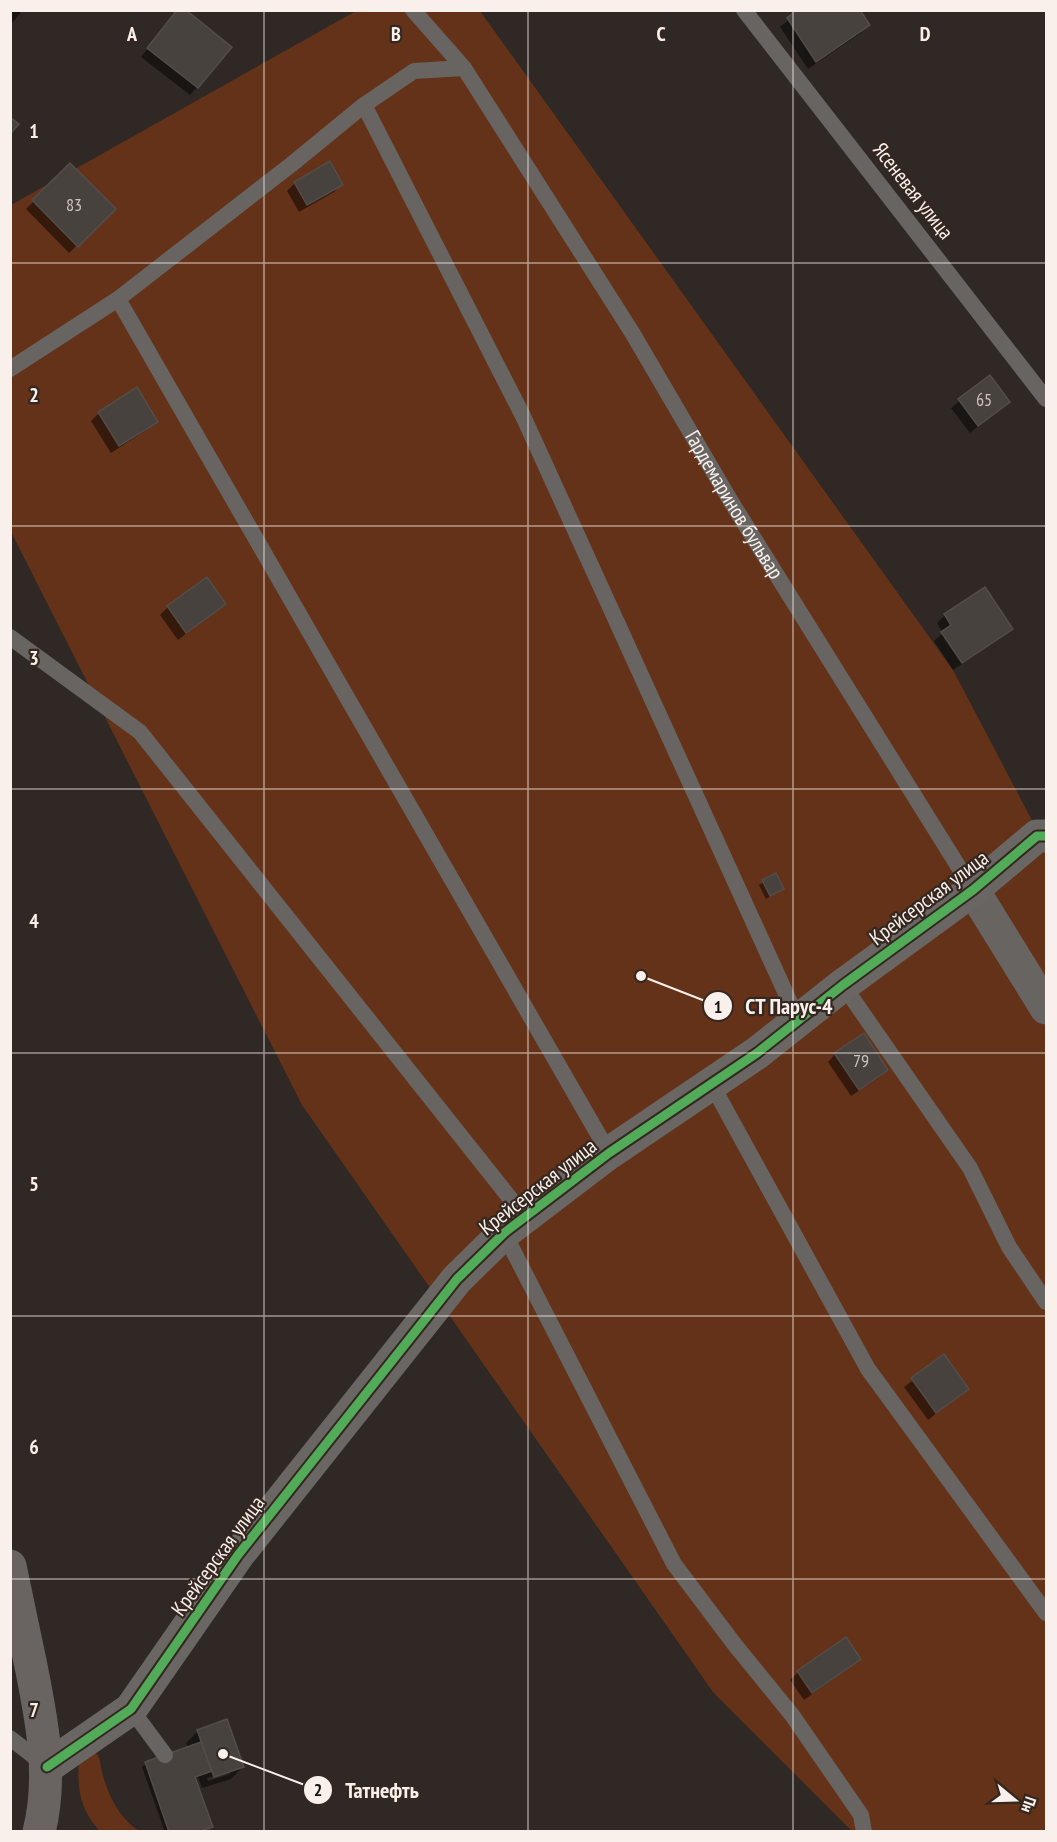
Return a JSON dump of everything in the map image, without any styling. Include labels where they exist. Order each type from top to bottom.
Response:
[{"type":"main road","points":[[10,1566],[40,1712],[47,1767],[44,1811],[39,1832]]},
{"type":"street","name":"Крейсерская улица","points":[[47,1767],[131,1709],[238,1554],[457,1279],[515,1225],[609,1153],[758,1053],[843,985],[973,890],[1036,836],[1047,836]]},
{"type":"street","name":"Гардемаринов бульвар","points":[[973,890],[1047,1008]]},
{"type":"lane","name":"Гардемаринов бульвар","points":[[412,10],[464,68],[633,334],[730,500],[973,890]]},
{"type":"lane","name":"Ясеневая улица","points":[[744,10],[1047,399]]},
{"type":"lane","points":[[10,369],[118,299],[364,105],[414,71],[464,68]]},
{"type":"lane","points":[[364,105],[523,416],[798,1020]]},
{"type":"lane","points":[[118,299],[609,1153]]},
{"type":"lane","points":[[10,637],[140,732],[515,1225],[674,1564],[735,1645],[792,1715],[861,1815],[864,1832]]},
{"type":"lane","points":[[843,985],[970,1168],[1009,1247],[1047,1302]]},
{"type":"lane","points":[[711,1083],[868,1369],[1047,1613]]},
{"type":"lane","points":[[131,1709],[165,1755]]},
{"type":"lane","points":[[10,1738],[47,1767]]},
{"type":"shaded area","points":[[356,11],[480,11],[953,670],[1046,847],[1046,1831],[852,1831],[713,1692],[302,1105],[11,532],[11,205]]},
{"type":"shaded area","points":[[94,1751],[99,1758],[104,1781],[115,1805],[126,1820],[139,1831],[100,1831],[88,1815],[79,1790],[79,1761]]},
{"type":"building","points":[[177,10],[186,10],[232,47],[198,88],[147,48]]},
{"type":"building","points":[[797,10],[860,10],[870,25],[816,62],[787,18]]},
{"type":"building","points":[[10,117],[19,124],[10,134]]},
{"type":"building","points":[[330,161],[343,185],[307,205],[294,182]]},
{"type":"building","points":[[70,163],[116,209],[78,247],[32,200]]},
{"type":"building","points":[[990,375],[1010,402],[978,426],[958,399]]},
{"type":"building","points":[[137,387],[158,422],[119,446],[98,412]]},
{"type":"building","points":[[207,577],[226,604],[186,633],[167,606]]},
{"type":"building","points":[[985,587],[1013,629],[962,663],[941,632],[951,625],[944,614]]},
{"type":"building","points":[[776,873],[784,889],[770,896],[762,880]]},
{"type":"building","points":[[864,1033],[888,1070],[859,1090],[834,1053]]},
{"type":"building","points":[[944,1354],[969,1389],[936,1413],[911,1378]]},
{"type":"building","points":[[846,1637],[861,1659],[812,1693],[797,1671]]},
{"type":"building","points":[[227,1719],[244,1767],[214,1777],[197,1730]]},
{"type":"building","points":[[201,1742],[212,1771],[195,1777],[213,1827],[198,1832],[169,1832],[145,1762]]},
{"type":"cycle path","points":[[47,1767],[131,1709],[238,1555],[457,1279],[504,1233],[609,1153],[757,1053],[843,985],[973,890],[1037,836],[1046,836]]},
{"type":"place","name":"СТ Парус-4","points":[[641,976]]},
{"type":"place","name":"Татнефть","points":[[223,1754]]}]
